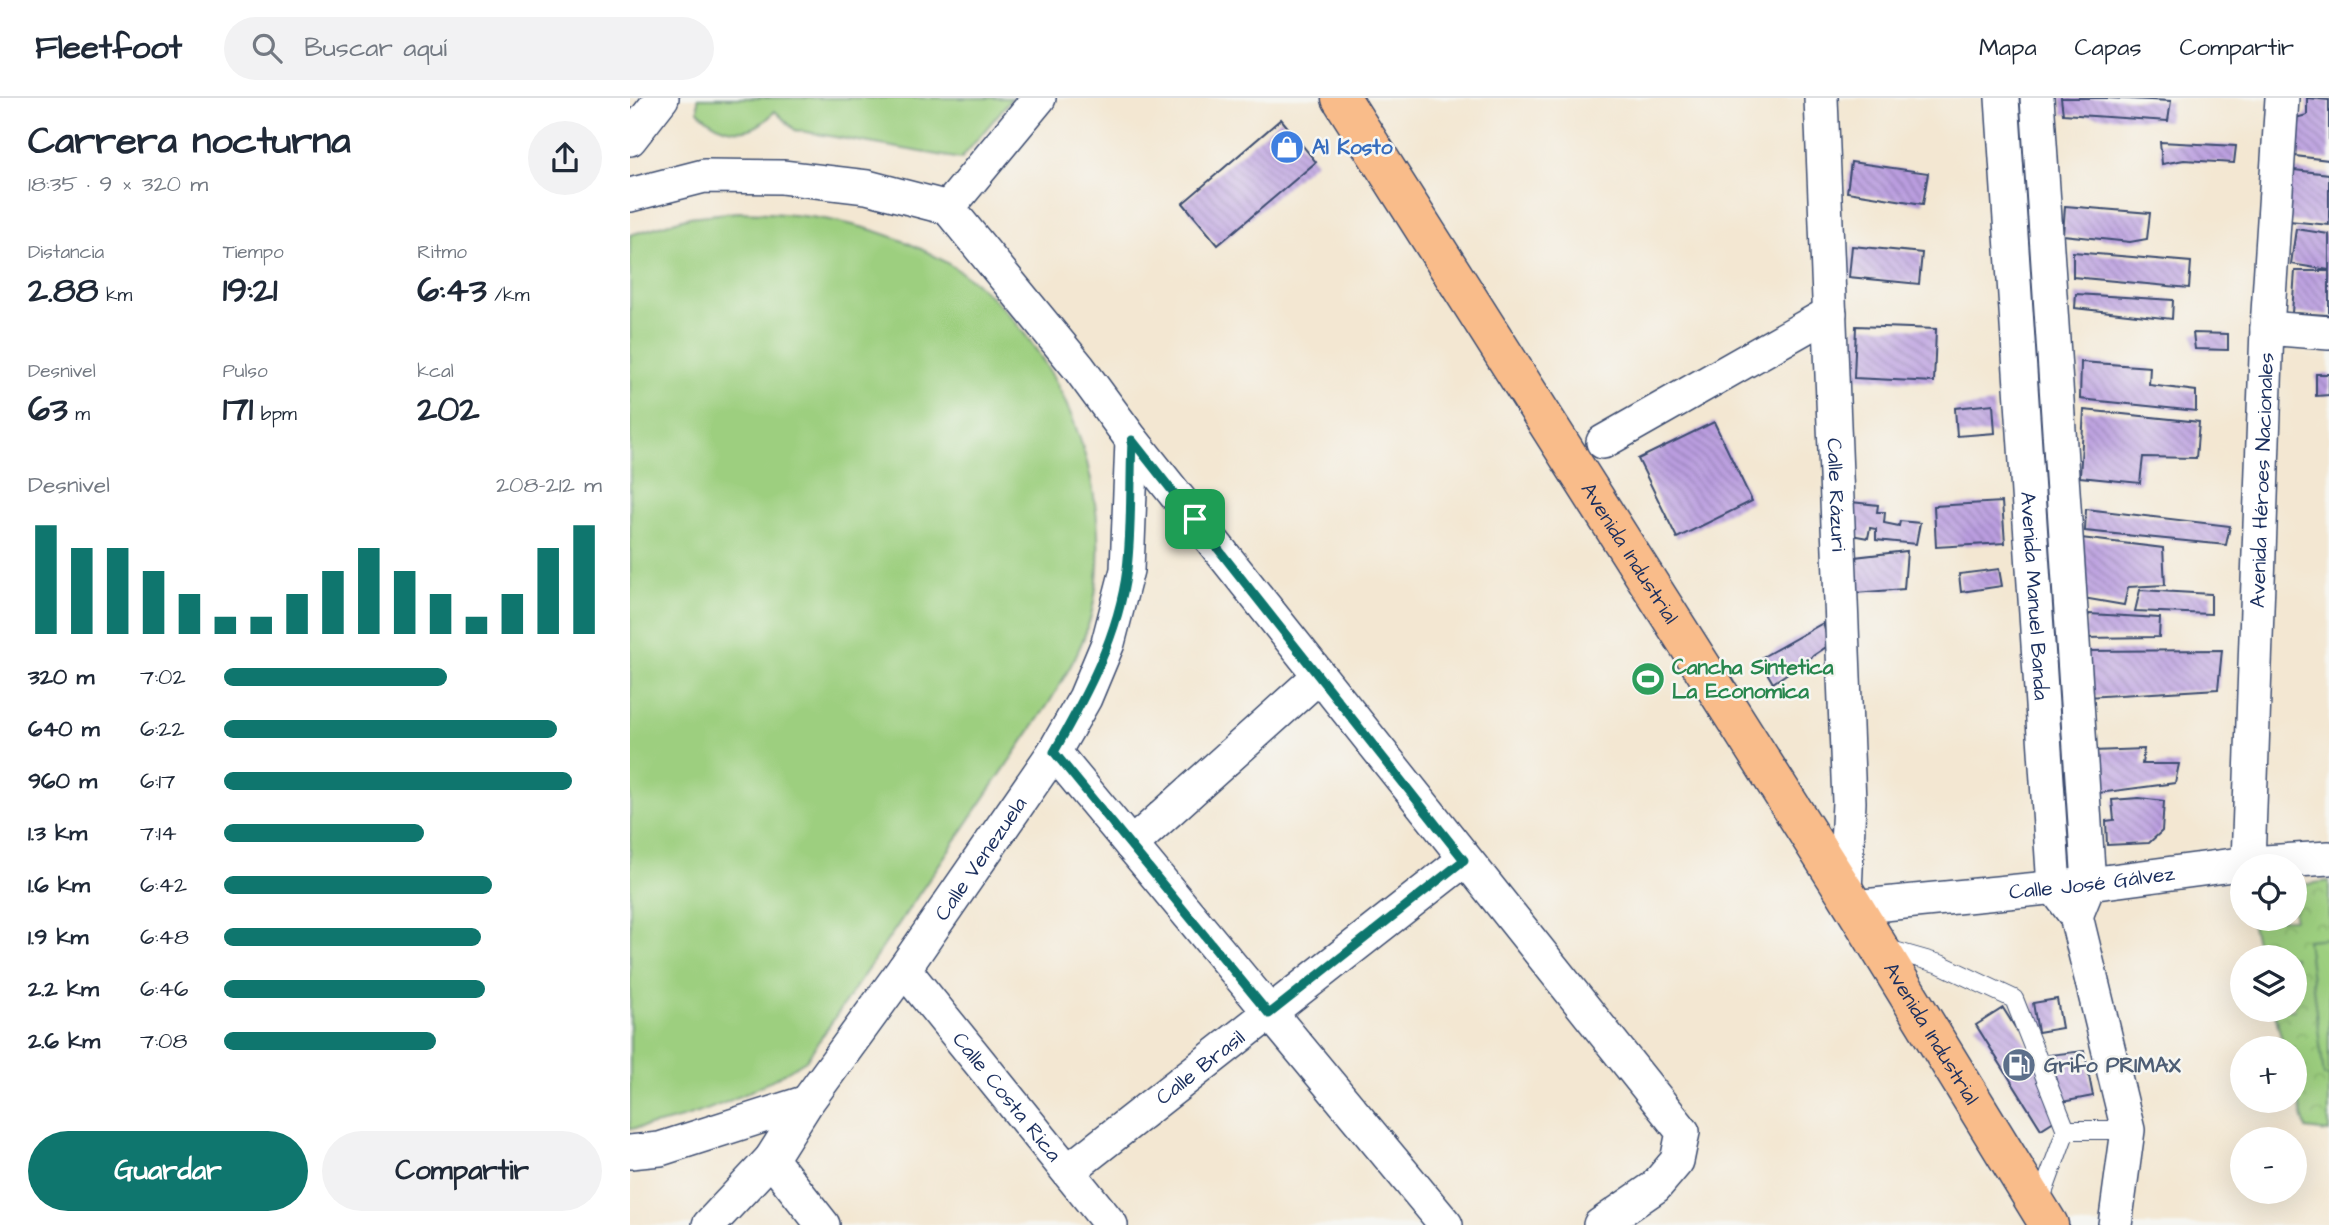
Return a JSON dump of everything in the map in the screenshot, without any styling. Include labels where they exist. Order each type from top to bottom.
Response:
[{"type":"highway","name":"Avenida Industrial","points":[[1341,98],[1849,899],[2044,1216]]},
{"type":"street","points":[[630,139],[662,98]]},
{"type":"street","points":[[948,208],[1039,98]]},
{"type":"street","name":"Calle Rázuri","points":[[1821,98],[1849,802],[1849,899]]},
{"type":"street","name":"Avenida Manuel Banda","points":[[2002,98],[2054,887]]},
{"type":"street","name":"Avenida Manuel Banda","points":[[2037,98],[2089,884],[2076,916]]},
{"type":"street","name":"Avenida Héroes Nacionales","points":[[2248,854],[2267,328],[2282,98]]},
{"type":"street","points":[[630,195],[704,176],[782,177],[867,187],[948,208],[1079,368],[1132,440],[1464,860],[1683,1132],[1677,1160],[1655,1187],[1601,1225]]},
{"type":"street","points":[[2014,268],[2048,269]]},
{"type":"street","points":[[1603,442],[1830,313]]},
{"type":"street","points":[[2267,328],[2329,333]]},
{"type":"street","name":"Calle Venezuela","points":[[709,1225],[771,1159],[807,1101],[904,969],[1054,752],[1085,698],[1108,643],[1124,583],[1132,440]]},
{"type":"street","points":[[1131,845],[1319,676]]},
{"type":"street","points":[[1054,752],[1446,1225]]},
{"type":"street","name":"Calle José Gálvez","points":[[2307,859],[2329,858]]},
{"type":"street","name":"Calle Brasil","points":[[1069,1171],[1464,860]]},
{"type":"street","name":"Calle José Gálvez","points":[[1849,899],[2089,884],[2230,865]]},
{"type":"street","points":[[2054,887],[2076,916],[2128,1130],[2115,1225]]},
{"type":"street","name":"Calle Costa Rica","points":[[904,969],[1111,1225]]},
{"type":"street","points":[[630,1152],[660,1149],[807,1101]]},
{"type":"street","points":[[771,1159],[823,1225]]},
{"type":"lane","points":[[1877,946],[1940,964],[2014,999],[2066,1130],[2044,1216]]},
{"type":"lane","points":[[2066,1130],[2128,1130]]},
{"type":"green space","points":[[698,98],[1012,98],[961,159],[795,130],[775,111],[766,120],[747,130],[727,129],[698,111]]},
{"type":"green space","points":[[737,212],[822,219],[850,224],[904,241],[955,268],[992,298],[1024,333],[1051,374],[1072,418],[1088,465],[1096,512],[1098,560],[1093,607],[1081,645],[1049,703],[806,1060],[743,1095],[700,1113],[630,1129],[630,235],[689,217]]},
{"type":"green space","points":[[2329,881],[2329,1132],[2307,1129],[2302,1113],[2307,1113],[2307,1036],[2281,1036],[2277,1022],[2307,1022],[2307,945],[2257,945],[2253,931],[2307,931],[2307,884]]},
{"type":"green space","points":[[2329,938],[2329,1076],[2324,1076],[2307,940]]},
{"type":"building","points":[[2061,98],[2171,101],[2168,121],[2063,114]]},
{"type":"building","points":[[2307,98],[2329,100],[2329,160],[2287,155],[2288,120],[2307,115]]},
{"type":"building","points":[[1281,119],[1316,162],[1218,245],[1183,203]]},
{"type":"building","points":[[2160,142],[2236,146],[2234,163],[2184,160],[2162,164]]},
{"type":"building","points":[[1851,162],[1928,173],[1923,204],[1847,192]]},
{"type":"building","points":[[2285,169],[2329,174],[2329,225],[2289,221]]},
{"type":"building","points":[[2065,206],[2150,213],[2147,239],[2130,242],[2063,235]]},
{"type":"building","points":[[2296,229],[2329,234],[2329,270],[2291,264]]},
{"type":"building","points":[[1852,246],[1922,253],[1919,284],[1849,277]]},
{"type":"building","points":[[2073,252],[2191,262],[2189,288],[2073,277]]},
{"type":"building","points":[[2295,271],[2329,271],[2329,315],[2292,313]]},
{"type":"building","points":[[2076,294],[2173,300],[2172,319],[2075,308]]},
{"type":"building","points":[[1856,326],[1936,329],[1934,382],[1854,378]]},
{"type":"building","points":[[2193,333],[2228,334],[2228,350],[2195,349]]},
{"type":"building","points":[[2081,362],[2150,367],[2149,385],[2196,391],[2196,411],[2080,399]]},
{"type":"building","points":[[2316,374],[2329,374],[2329,395],[2316,396]]},
{"type":"building","points":[[1993,404],[1995,433],[1957,436],[1955,408]]},
{"type":"building","points":[[2084,410],[2199,422],[2196,458],[2143,457],[2140,483],[2080,477]]},
{"type":"building","points":[[1714,422],[1752,501],[1677,538],[1638,459]]},
{"type":"building","points":[[1851,502],[1878,505],[1877,512],[1885,512],[1884,523],[1899,526],[1900,521],[1920,523],[1916,544],[1876,540],[1876,529],[1870,528],[1868,538],[1851,535]]},
{"type":"building","points":[[2002,502],[2005,543],[1936,547],[1934,506]]},
{"type":"building","points":[[2086,509],[2230,526],[2226,545],[2085,531]]},
{"type":"building","points":[[2081,538],[2163,548],[2165,585],[2128,587],[2124,605],[2083,598]]},
{"type":"building","points":[[1907,551],[1904,589],[1855,593],[1855,557]]},
{"type":"building","points":[[1999,569],[2002,586],[1961,592],[1959,574]]},
{"type":"building","points":[[2140,590],[2211,594],[2211,614],[2135,611]]},
{"type":"building","points":[[2089,614],[2160,618],[2159,637],[2082,638]]},
{"type":"building","points":[[1823,623],[1829,645],[1773,683],[1759,659]]},
{"type":"building","points":[[2222,650],[2218,689],[2087,697],[2083,651]]},
{"type":"building","points":[[2144,749],[2142,764],[2179,764],[2175,783],[2099,793],[2093,751]]},
{"type":"building","points":[[2139,798],[2164,801],[2162,831],[2149,843],[2107,845],[2106,821],[2114,820],[2112,800]]},
{"type":"building","points":[[2057,999],[2062,1028],[2038,1032],[2033,1003]]},
{"type":"building","points":[[2003,1008],[2068,1112],[2041,1129],[1976,1025]]},
{"type":"building","points":[[2084,1051],[2093,1096],[2062,1102],[2049,1055]]},
{"type":"place","name":"Al Kosto","points":[[1287,147]]},
{"type":"place","name":"Cancha Sintetica La Economica","points":[[1648,679]]},
{"type":"place","name":"Grifo PRIMAX","points":[[2019,1065]]},
{"type":"route","points":[[1132,440],[1195,519],[1464,860],[1269,1014],[1054,752],[1085,698],[1108,643],[1127,570],[1132,440]]}]
